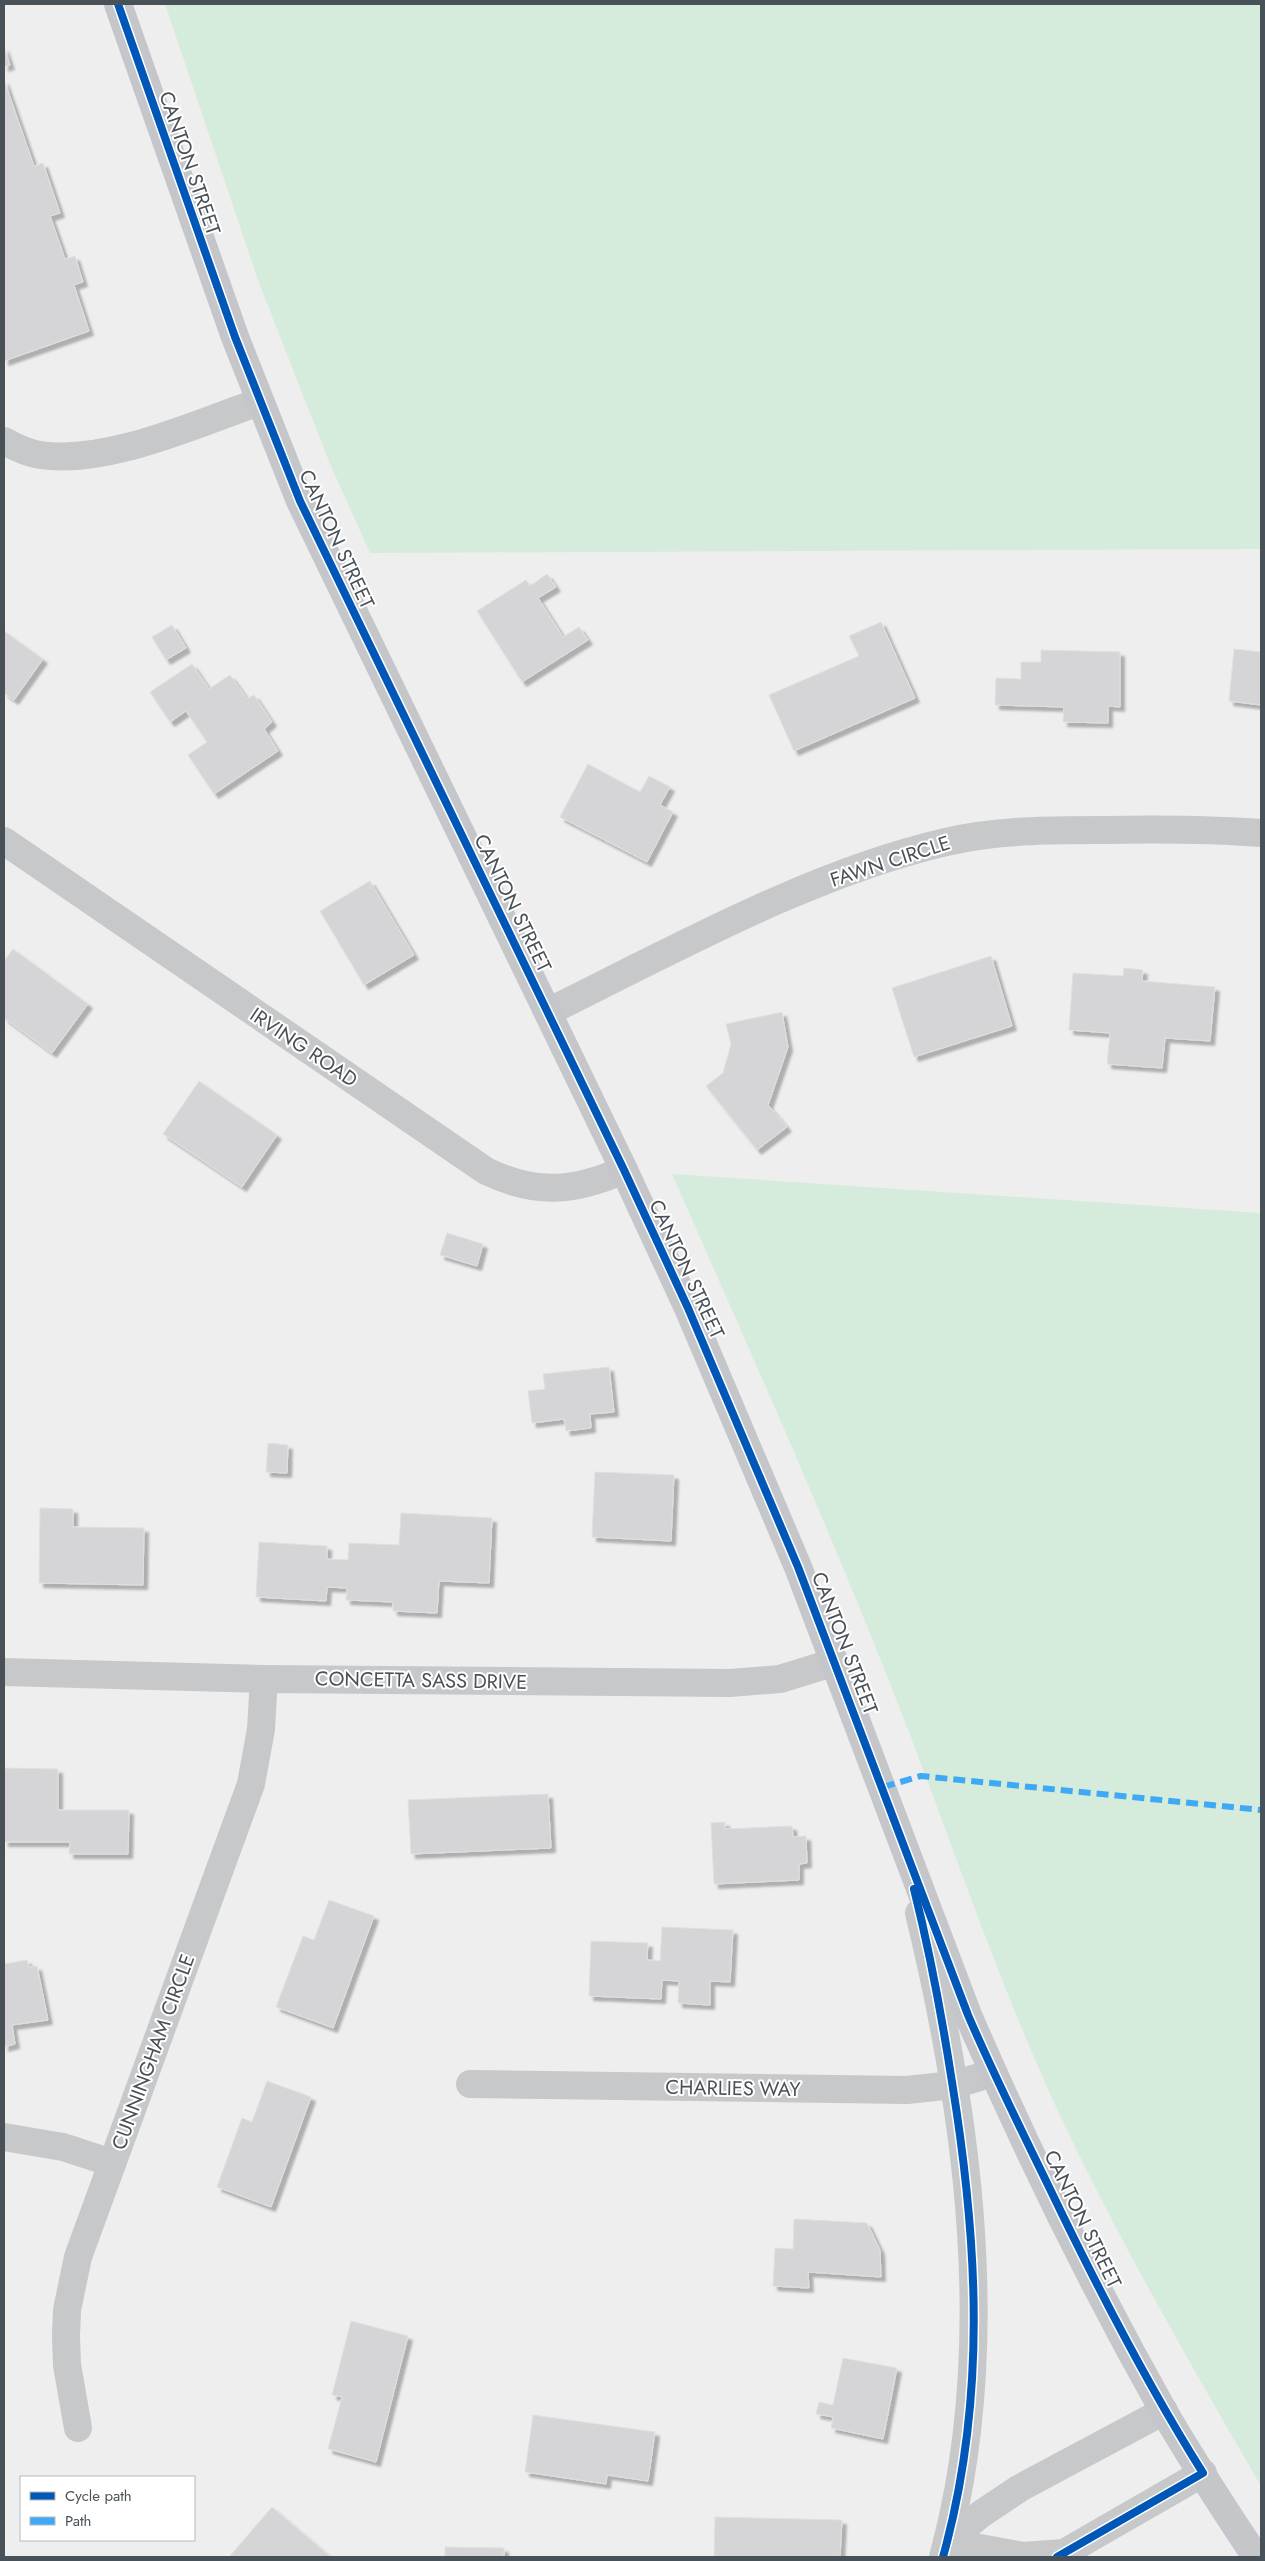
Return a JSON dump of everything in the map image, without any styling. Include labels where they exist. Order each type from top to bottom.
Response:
[{"type":"main road","name":"CANTON STREET","points":[[118,4],[172,162],[259,402],[327,559],[624,1170],[745,1439],[835,1662],[968,2016],[993,2073],[1095,2281],[1164,2411],[1256,2557]]},
{"type":"street","points":[[4,441],[38,455],[84,456],[139,443],[259,402]]},
{"type":"street","name":"FAWN CIRCLE","points":[[548,1012],[774,903],[868,865],[939,844],[988,834],[1030,831],[1196,830],[1261,833]]},
{"type":"street","name":"IRVING ROAD","points":[[4,841],[486,1171],[523,1186],[544,1189],[566,1188],[590,1183],[624,1170]]},
{"type":"street","name":"CONCETTA SASS DRIVE","points":[[4,1672],[264,1679],[747,1682],[780,1679],[835,1662]]},
{"type":"street","name":"CUNNINGHAM CIRCLE","points":[[78,2428],[67,2365],[67,2310],[78,2257],[251,1784],[261,1730],[264,1679]]},
{"type":"street","name":"CANTON STREET","points":[[892,1812],[927,1946],[953,2085],[967,2189],[975,2296],[973,2367],[966,2437],[945,2550]]},
{"type":"street","name":"CHARLIES WAY","points":[[470,2084],[884,2090],[953,2085],[993,2073]]},
{"type":"street","points":[[4,2137],[63,2147],[112,2163]]},
{"type":"street","points":[[945,2550],[981,2514],[1020,2488],[1164,2411]]},
{"type":"street","points":[[945,2550],[1023,2556],[1060,2555],[1203,2473]]},
{"type":"green space","points":[[165,4],[1261,4],[1261,549],[370,553],[330,464],[259,283]]},
{"type":"green space","points":[[672,1174],[1261,1213],[1261,2486],[1134,2262],[1064,2124],[1042,2075],[1001,1977],[880,1657],[793,1449]]},
{"type":"building","points":[[4,47],[10,65],[4,67]]},
{"type":"building","points":[[4,80],[34,166],[43,163],[60,213],[50,216],[65,259],[75,256],[83,282],[74,285],[89,331],[4,361]]},
{"type":"building","points":[[547,574],[556,587],[538,598],[563,637],[579,627],[588,640],[522,682],[477,611],[526,580],[530,586]]},
{"type":"building","points":[[881,622],[915,698],[794,751],[769,695],[859,656],[849,636]]},
{"type":"building","points":[[172,625],[186,648],[166,660],[152,637]]},
{"type":"building","points":[[4,631],[43,659],[14,700],[4,693]]},
{"type":"building","points":[[1234,649],[1261,652],[1261,705],[1229,701]]},
{"type":"building","points":[[1041,650],[1120,652],[1120,707],[1108,706],[1108,723],[1063,722],[1064,707],[995,705],[996,678],[1021,679],[1021,662],[1041,662]]},
{"type":"building","points":[[192,664],[209,689],[230,675],[247,699],[254,695],[272,722],[264,729],[278,751],[214,794],[188,755],[207,742],[186,711],[170,722],[150,692]]},
{"type":"building","points":[[588,764],[640,792],[649,776],[670,787],[660,805],[673,812],[647,862],[560,817]]},
{"type":"building","points":[[370,881],[414,955],[364,985],[320,911]]},
{"type":"building","points":[[13,949],[88,1004],[52,1053],[4,1018],[4,961]]},
{"type":"building","points":[[991,956],[1012,1026],[914,1057],[892,988]]},
{"type":"building","points":[[1124,968],[1143,970],[1142,981],[1215,987],[1210,1041],[1165,1038],[1162,1068],[1107,1064],[1110,1033],[1069,1030],[1073,973],[1123,976]]},
{"type":"building","points":[[782,1012],[788,1047],[768,1105],[787,1127],[757,1150],[706,1086],[723,1073],[731,1044],[726,1024]]},
{"type":"building","points":[[199,1081],[277,1135],[242,1187],[163,1134]]},
{"type":"building","points":[[447,1233],[483,1244],[477,1266],[440,1255]]},
{"type":"building","points":[[609,1367],[614,1412],[590,1414],[591,1428],[566,1431],[564,1419],[532,1423],[528,1391],[545,1389],[543,1374]]},
{"type":"building","points":[[268,1443],[288,1445],[287,1473],[266,1472]]},
{"type":"building","points":[[595,1472],[674,1475],[671,1541],[592,1537]]},
{"type":"building","points":[[40,1508],[73,1509],[73,1527],[144,1528],[143,1585],[39,1583]]},
{"type":"building","points":[[401,1513],[492,1518],[489,1583],[439,1581],[437,1613],[393,1611],[393,1602],[346,1600],[347,1588],[327,1587],[326,1601],[256,1597],[259,1542],[327,1546],[327,1559],[348,1560],[349,1543],[399,1545]]},
{"type":"building","points":[[4,1768],[58,1769],[58,1810],[129,1810],[128,1854],[69,1854],[70,1842],[4,1842]]},
{"type":"building","points":[[548,1794],[551,1848],[411,1854],[408,1800]]},
{"type":"building","points":[[725,1822],[725,1829],[792,1826],[793,1837],[806,1836],[807,1863],[799,1864],[799,1880],[714,1884],[711,1823]]},
{"type":"building","points":[[329,1900],[374,1916],[333,2028],[276,2007],[303,1936],[314,1940]]},
{"type":"building","points":[[662,1927],[733,1930],[730,1982],[710,1981],[710,2005],[678,2003],[679,1981],[662,1980],[661,1999],[589,1996],[591,1941],[648,1943],[647,1960],[660,1961]]},
{"type":"building","points":[[27,1960],[29,1967],[37,1966],[48,2020],[12,2025],[15,2044],[4,2047],[4,1964]]},
{"type":"building","points":[[267,2081],[311,2097],[271,2207],[217,2187],[242,2118],[252,2122]]},
{"type":"building","points":[[794,2219],[867,2223],[880,2250],[881,2277],[808,2272],[809,2288],[773,2286],[775,2248],[793,2249]]},
{"type":"building","points":[[351,2321],[408,2336],[376,2462],[328,2449],[342,2397],[332,2395]]},
{"type":"building","points":[[843,2358],[897,2368],[883,2439],[831,2428],[833,2417],[816,2414],[819,2402],[833,2405]]},
{"type":"building","points":[[533,2415],[655,2432],[648,2481],[607,2475],[606,2484],[525,2472]]},
{"type":"building","points":[[272,2507],[331,2557],[229,2557]]},
{"type":"building","points":[[715,2517],[842,2520],[840,2557],[714,2557]]},
{"type":"building","points":[[445,2547],[504,2548],[504,2557],[445,2557]]},
{"type":"marked path","points":[[883,1787],[921,1776],[1261,1810]]},
{"type":"cycle path","points":[[118,4],[235,337],[300,501],[624,1170],[688,1308],[798,1567],[968,2015],[987,2058],[1103,2296],[1141,2368],[1203,2473],[1057,2557]]},
{"type":"cycle path","points":[[914,1889],[935,1985],[952,2082],[968,2201],[972,2261],[974,2320],[967,2438],[957,2498],[943,2557]]}]
